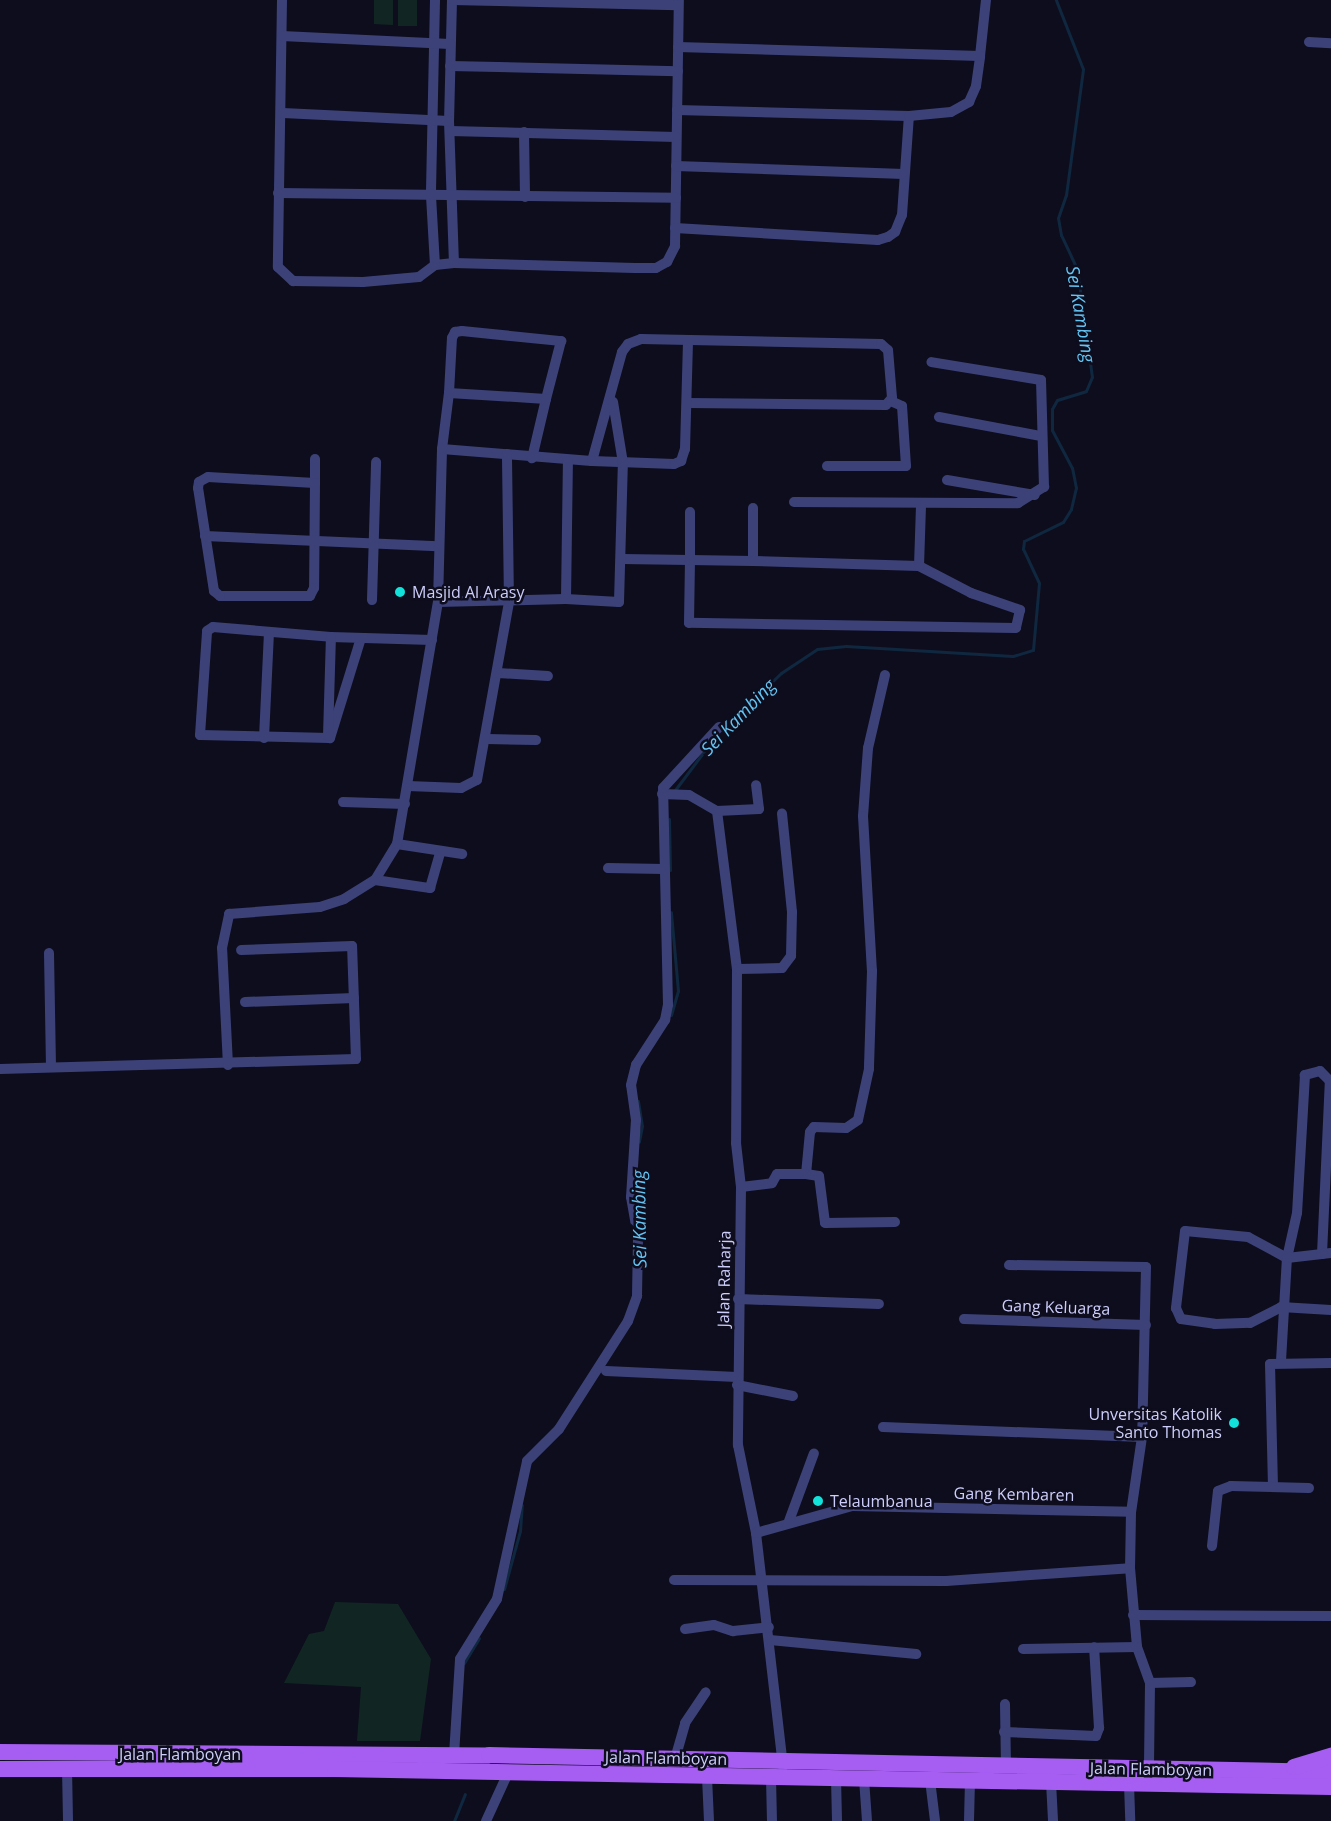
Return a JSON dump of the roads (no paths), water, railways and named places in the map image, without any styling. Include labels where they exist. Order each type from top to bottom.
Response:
[{"type":"main road","name":"Jalan Flamboyan","points":[[0,1752],[480,1773],[1128,1784],[1281,1771],[1331,1772]]},
{"type":"main road","name":"Jalan Flamboyan","points":[[0,1769],[67,1768],[184,1761],[489,1755],[1149,1768],[1199,1777],[1331,1787]]},
{"type":"main road","points":[[1281,1771],[1331,1756]]},
{"type":"main road","points":[[1303,1786],[1331,1798]]},
{"type":"street","points":[[282,0],[283,113],[278,193],[278,267],[293,281],[394,280],[419,277],[435,265],[454,263],[656,267],[672,256],[676,198],[678,3],[452,0],[450,126],[454,263]]},
{"type":"street","points":[[435,0],[431,196],[435,265]]},
{"type":"street","points":[[677,110],[909,116],[951,112],[969,102],[976,86],[986,0]]},
{"type":"street","points":[[282,36],[450,44]]},
{"type":"street","points":[[1309,42],[1331,43]]},
{"type":"street","points":[[678,47],[980,56]]},
{"type":"street","points":[[450,66],[678,72]]},
{"type":"street","points":[[283,113],[432,121],[450,126],[524,132],[676,137]]},
{"type":"street","points":[[675,228],[878,240],[895,232],[898,225],[909,116]]},
{"type":"street","points":[[524,132],[525,197]]},
{"type":"street","points":[[676,166],[904,174]]},
{"type":"street","points":[[278,193],[676,198]]},
{"type":"street","points":[[228,1065],[222,948],[229,914],[320,907],[344,898],[375,880],[397,844],[438,602],[442,449],[452,338],[455,332],[561,341],[532,458]]},
{"type":"street","points":[[592,461],[612,398],[622,352],[628,344],[641,339],[884,344],[889,353],[891,402]]},
{"type":"street","points":[[442,449],[568,461],[679,462],[684,453],[688,403],[688,340]]},
{"type":"street","points":[[794,502],[921,505],[1018,503],[1035,495],[1044,486],[1041,380],[931,362]]},
{"type":"street","points":[[448,393],[546,399]]},
{"type":"street","points":[[438,602],[566,599],[619,602],[623,463],[612,398]]},
{"type":"street","points":[[688,403],[880,405],[891,402],[902,406],[906,466],[827,466]]},
{"type":"street","points":[[939,417],[1041,436]]},
{"type":"street","points":[[408,786],[470,786],[477,780],[487,740],[509,602],[507,454]]},
{"type":"street","points":[[315,459],[315,483],[314,542],[314,588],[307,598],[220,596],[212,586],[198,488],[202,479],[315,483]]},
{"type":"street","points":[[566,599],[568,461]]},
{"type":"street","points":[[372,600],[376,462]]},
{"type":"street","points":[[946,480],[1035,495]]},
{"type":"street","points":[[919,566],[921,505]]},
{"type":"street","points":[[753,507],[753,561]]},
{"type":"street","points":[[622,559],[690,560],[753,561],[919,566],[971,593],[1020,610],[1016,628],[689,623],[690,560],[690,512]]},
{"type":"street","points":[[206,536],[438,546]]},
{"type":"street","points":[[328,739],[202,737],[199,733],[207,631],[213,627],[331,637],[432,640]]},
{"type":"street","points":[[264,738],[268,632]]},
{"type":"street","points":[[328,739],[331,637]]},
{"type":"street","points":[[328,739],[362,638]]},
{"type":"street","points":[[498,673],[548,676]]},
{"type":"street","points":[[806,1174],[810,1132],[814,1127],[846,1128],[858,1120],[869,1069],[872,971],[863,816],[868,748],[885,675]]},
{"type":"street","points":[[457,1755],[460,1659],[497,1599],[527,1461],[559,1429],[628,1321],[637,1296],[638,1237],[631,1197],[636,1120],[631,1085],[636,1065],[665,1020],[668,1005],[664,786],[679,766],[719,727]]},
{"type":"street","points":[[487,740],[536,740]]},
{"type":"street","points":[[664,794],[689,795],[717,811],[759,809],[756,785]]},
{"type":"street","points":[[343,802],[405,804]]},
{"type":"street","name":"Jalan Raharja","points":[[717,811],[737,969],[736,1143],[741,1186],[738,1445],[756,1533],[760,1581],[769,1627],[782,1761],[772,1821]]},
{"type":"street","points":[[737,969],[782,968],[791,956],[792,912],[782,814]]},
{"type":"street","points":[[397,844],[440,853],[462,854]]},
{"type":"street","points":[[375,880],[430,888],[440,853]]},
{"type":"street","points":[[608,868],[664,869]]},
{"type":"street","points":[[0,1069],[354,1062],[357,1058],[351,945],[241,950]]},
{"type":"street","points":[[49,953],[51,1067]]},
{"type":"street","points":[[246,1002],[354,998]]},
{"type":"street","points":[[1281,1361],[1281,1307],[1287,1258],[1297,1213],[1305,1075],[1320,1071],[1330,1081],[1327,1254],[1287,1258],[1248,1237],[1187,1231],[1182,1236],[1176,1308],[1181,1319],[1250,1323],[1281,1307],[1331,1310]]},
{"type":"street","points":[[741,1186],[774,1182],[777,1174],[819,1176],[823,1222],[895,1222]]},
{"type":"street","points":[[1009,1265],[1144,1265],[1146,1325],[1142,1437],[1131,1512],[1130,1568],[1137,1647],[1150,1683],[1149,1768]]},
{"type":"street","points":[[738,1299],[879,1304]]},
{"type":"street","name":"Gang Keluarga","points":[[964,1319],[1146,1325]]},
{"type":"street","points":[[1273,1487],[1269,1365],[1281,1361],[1331,1363]]},
{"type":"street","points":[[606,1371],[737,1381],[793,1396]]},
{"type":"street","points":[[883,1427],[1142,1437]]},
{"type":"street","points":[[789,1521],[814,1452]]},
{"type":"street","points":[[1212,1546],[1218,1491],[1232,1486],[1309,1488]]},
{"type":"street","name":"Gang Kembaren","points":[[756,1533],[789,1521],[852,1506],[1131,1512]]},
{"type":"street","points":[[674,1580],[946,1581],[1130,1568]]},
{"type":"street","points":[[1133,1615],[1330,1616]]},
{"type":"street","points":[[685,1629],[714,1625],[733,1631],[769,1627]]},
{"type":"street","points":[[770,1640],[916,1654]]},
{"type":"street","points":[[1004,1732],[1096,1736],[1099,1728],[1094,1647]]},
{"type":"street","points":[[1023,1649],[1137,1647]]},
{"type":"street","points":[[1150,1683],[1191,1682]]},
{"type":"street","points":[[675,1759],[685,1723],[706,1692]]},
{"type":"street","points":[[1005,1704],[1005,1766]]},
{"type":"street","points":[[67,1768],[68,1821]]},
{"type":"street","points":[[486,1821],[507,1773]]},
{"type":"street","points":[[707,1777],[709,1821]]},
{"type":"street","points":[[836,1779],[837,1821]]},
{"type":"street","points":[[864,1779],[867,1821]]},
{"type":"street","points":[[930,1780],[935,1821]]},
{"type":"street","points":[[969,1821],[970,1781]]},
{"type":"street","points":[[1051,1782],[1053,1821]]},
{"type":"street","points":[[1128,1784],[1130,1821]]},
{"type":"waterway","name":"Sei Kambing","points":[[723,729],[781,673],[817,649],[846,646],[1013,656],[1033,650],[1039,583],[1023,549],[1024,541],[1063,522],[1071,509],[1076,488],[1072,468],[1052,430],[1052,409],[1057,400],[1086,391],[1092,377],[1077,269],[1061,235],[1058,218],[1066,195],[1083,69],[1056,0]]},
{"type":"waterway","name":"Sei Kambing","points":[[675,790],[705,750]]},
{"type":"waterway","name":"Sei Kambing","points":[[669,819],[670,870]]},
{"type":"waterway","name":"Sei Kambing","points":[[671,912],[678,991],[671,1015]]},
{"type":"waterway","name":"Sei Kambing","points":[[638,1101],[642,1126],[639,1142]]},
{"type":"waterway","name":"Sei Kambing","points":[[504,1589],[520,1531],[522,1505]]},
{"type":"waterway","name":"Sei Kambing","points":[[464,1663],[479,1638]]},
{"type":"waterway","name":"Sei Kambing","points":[[454,1821],[465,1794]]},
{"type":"place","name":"Masjid Al Arasy","points":[[400,592]]},
{"type":"place","name":"Unversitas Katolik Santo Thomas","points":[[1234,1423]]},
{"type":"place","name":"Telaumbanua","points":[[818,1501]]}]
